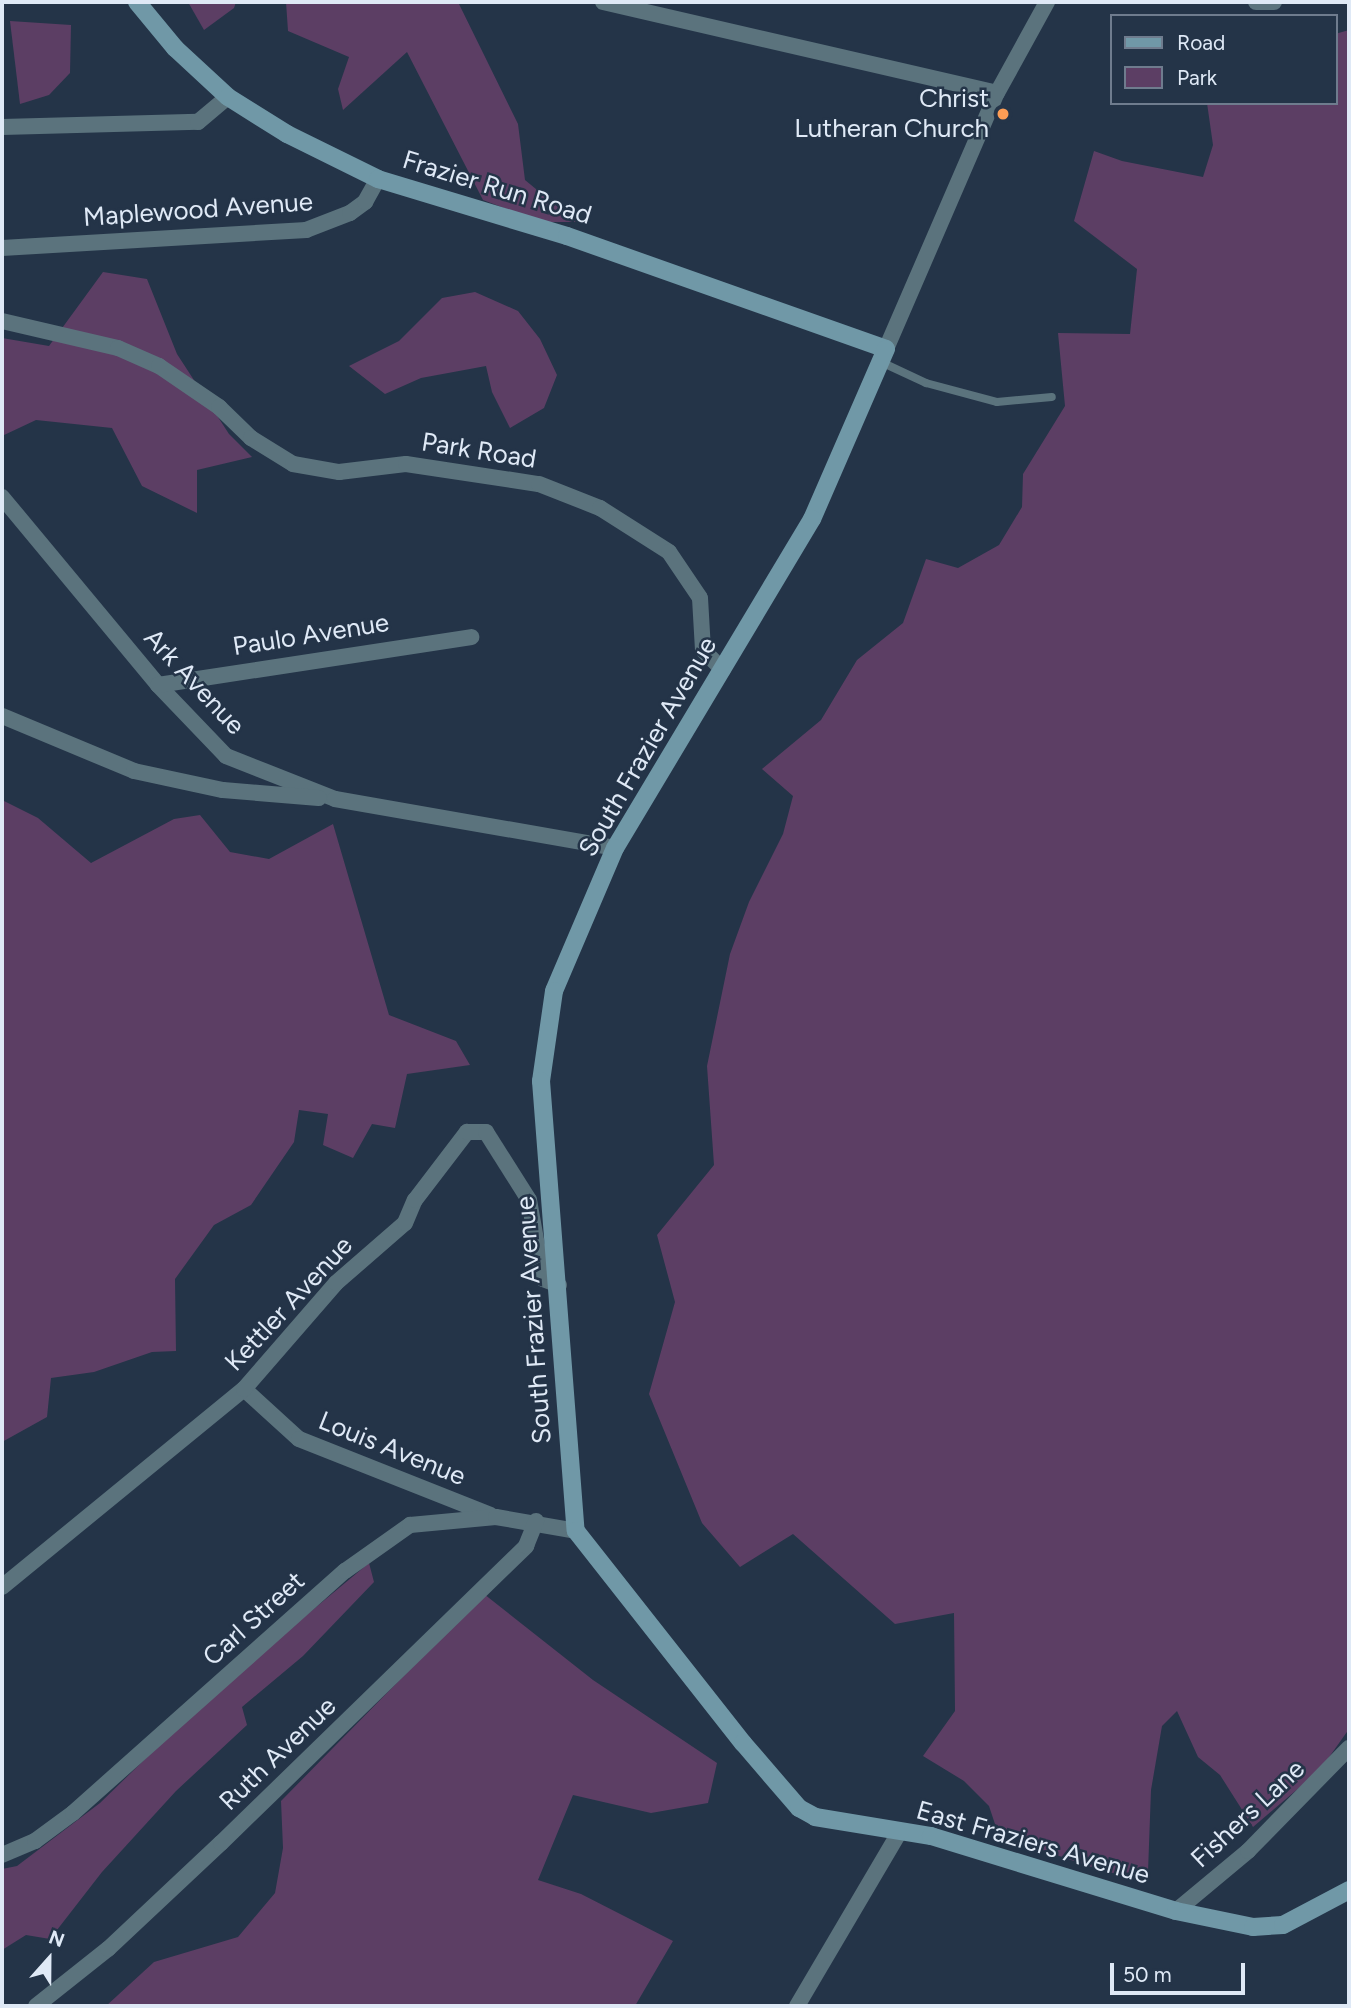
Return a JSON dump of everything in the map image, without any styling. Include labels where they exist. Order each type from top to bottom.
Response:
[{"type":"street","name":"Frazier Run Road","points":[[137,2],[175,48],[228,97],[286,134],[378,179],[567,236],[883,356]]},
{"type":"street","points":[[603,2],[997,93]]},
{"type":"street","points":[[883,356],[997,93],[1047,2]]},
{"type":"street","points":[[1256,2],[1273,3]]},
{"type":"street","points":[[2,127],[198,121],[228,97]]},
{"type":"street","name":"Maplewood Avenue","points":[[2,248],[306,230],[329,225],[350,213],[365,202],[378,179]]},
{"type":"street","name":"Park Road","points":[[2,321],[118,348],[159,366],[219,407],[251,438],[293,464],[339,472],[406,464],[539,484],[600,508],[668,552],[699,598],[703,650],[723,670]]},
{"type":"street","name":"South Frazier Avenue","points":[[576,1531],[559,1284],[541,1081],[554,991],[615,848],[812,519],[883,356]]},
{"type":"street","name":"Ark Avenue","points":[[2,497],[158,685],[226,756],[335,799],[615,848]]},
{"type":"street","name":"Paulo Avenue","points":[[158,685],[471,637]]},
{"type":"street","points":[[2,716],[134,771],[223,790],[335,799]]},
{"type":"street","name":"Kettler Avenue","points":[[2,1587],[244,1388],[336,1283],[405,1223],[415,1200],[467,1132],[486,1132],[529,1200],[542,1279],[559,1284]]},
{"type":"street","name":"Louis Avenue","points":[[244,1388],[299,1439],[496,1517]]},
{"type":"street","name":"Carl Street","points":[[2,1856],[35,1841],[74,1813],[345,1571],[410,1525],[496,1517],[536,1521],[576,1531]]},
{"type":"street","name":"Ruth Avenue","points":[[36,2006],[108,1949],[221,1843],[526,1546],[536,1521]]},
{"type":"street","name":"East Fraziers Avenue","points":[[576,1531],[799,1808],[815,1817],[931,1836],[1176,1911],[1253,1927],[1283,1925],[1349,1890]]},
{"type":"street","name":"Fishers Lane","points":[[1176,1911],[1248,1851],[1349,1748]]},
{"type":"street","points":[[797,2006],[900,1831]]},
{"type":"lane","points":[[883,356],[926,383],[997,402],[1052,397]]},
{"type":"green space","points":[[188,2],[236,2],[234,8],[204,30]]},
{"type":"green space","points":[[286,2],[458,2],[518,124],[525,180],[576,222],[541,222],[483,200],[407,52],[343,110],[338,89],[349,57],[288,31]]},
{"type":"green space","points":[[10,21],[71,25],[70,73],[49,95],[20,104]]},
{"type":"green space","points":[[1349,30],[1349,1729],[1320,1770],[1253,1827],[1220,1775],[1198,1757],[1177,1711],[1162,1726],[1151,1790],[1148,1872],[1109,1873],[1033,1847],[995,1824],[989,1806],[964,1781],[923,1756],[955,1711],[954,1613],[895,1624],[793,1534],[740,1567],[702,1523],[649,1394],[675,1302],[657,1235],[714,1165],[707,1066],[730,954],[749,902],[783,834],[793,796],[762,769],[821,720],[857,660],[903,623],[926,559],[958,568],[999,545],[1022,507],[1023,474],[1065,406],[1058,333],[1130,334],[1137,269],[1074,221],[1094,151],[1122,161],[1203,177],[1213,145],[1207,105],[1337,105],[1337,33]]},
{"type":"green space","points":[[103,272],[147,279],[177,354],[229,434],[252,457],[197,470],[197,513],[142,486],[112,428],[36,420],[2,436],[2,338],[49,346]]},
{"type":"green space","points":[[475,292],[518,311],[540,339],[557,375],[544,408],[510,428],[492,392],[486,366],[421,378],[385,394],[349,366],[399,341],[442,298]]},
{"type":"green space","points":[[2,800],[38,818],[91,863],[174,819],[200,815],[230,852],[269,859],[333,824],[389,1015],[456,1041],[470,1065],[407,1074],[395,1128],[372,1124],[353,1158],[323,1145],[328,1114],[299,1110],[294,1142],[251,1205],[214,1225],[175,1279],[176,1351],[152,1352],[94,1372],[51,1378],[47,1417],[2,1442]]},
{"type":"green space","points":[[369,1563],[374,1582],[303,1656],[242,1707],[247,1725],[176,1791],[102,1872],[50,1939],[26,1935],[2,1950],[2,1869],[17,1866],[100,1803],[214,1692]]},
{"type":"green space","points":[[484,1594],[593,1680],[717,1763],[708,1803],[651,1813],[573,1795],[538,1880],[581,1894],[673,1941],[635,2006],[106,2006],[154,1962],[238,1937],[275,1893],[283,1848],[281,1801]]},
{"type":"place","name":"Christ Lutheran Church","points":[[1003,114]]}]
